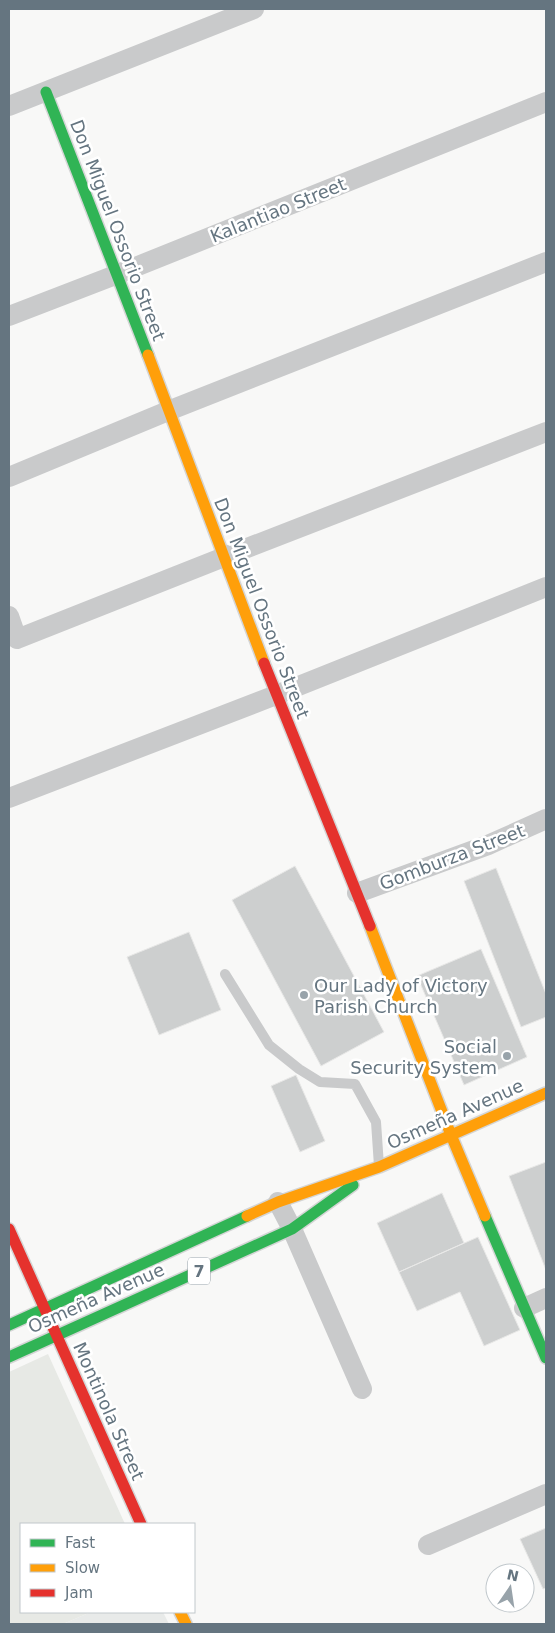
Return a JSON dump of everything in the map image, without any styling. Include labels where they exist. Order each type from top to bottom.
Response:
[{"type":"street","points":[[9,106],[254,9]]},
{"type":"street","name":"Don Miguel Ossorio Street","points":[[46,92],[118,274],[276,695],[357,893],[450,1135],[546,1358]]},
{"type":"street","name":"Kalantiao Street","points":[[9,316],[546,102]]},
{"type":"street","points":[[9,477],[168,411],[546,262]]},
{"type":"street","points":[[9,616],[13,641],[224,556],[546,432]]},
{"type":"street","points":[[9,798],[276,695],[546,587]]},
{"type":"street","name":"Gomburza Street","points":[[357,893],[488,845],[546,819]]},
{"type":"street","name":"Osmeña Avenue","points":[[9,1325],[278,1202],[379,1167],[546,1093]]},
{"type":"street","name":"Osmeña Avenue","points":[[9,1357],[292,1229],[379,1167]]},
{"type":"street","points":[[278,1202],[292,1229],[362,1389]]},
{"type":"street","name":"Montinola Street","points":[[9,1229],[141,1523]]},
{"type":"street","points":[[524,1308],[546,1298]]},
{"type":"street","points":[[428,1545],[546,1494]]},
{"type":"lane","points":[[226,974],[269,1045],[299,1069],[320,1082],[355,1084],[376,1122],[379,1167]]},
{"type":"shaded area","points":[[48,1354],[125,1523],[20,1523],[20,1613],[89,1613],[63,1624],[9,1624],[9,1372]]},
{"type":"shaded area","points":[[89,1613],[164,1613],[169,1624],[63,1624]]},
{"type":"building","points":[[295,866],[384,1032],[321,1066],[232,900]]},
{"type":"building","points":[[496,868],[546,994],[546,1017],[521,1027],[464,881]]},
{"type":"building","points":[[189,932],[221,1010],[159,1035],[127,957]]},
{"type":"building","points":[[481,949],[527,1057],[464,1085],[417,976]]},
{"type":"building","points":[[296,1075],[325,1141],[300,1152],[271,1086]]},
{"type":"building","points":[[546,1162],[546,1270],[509,1176]]},
{"type":"building","points":[[442,1193],[464,1243],[399,1272],[377,1223]]},
{"type":"building","points":[[478,1237],[520,1330],[484,1346],[460,1292],[417,1311],[399,1272]]},
{"type":"building","points":[[546,1528],[546,1588],[543,1589],[535,1572],[535,1563],[531,1563],[520,1539]]},
{"type":"traffic: fast","points":[[46,92],[148,355]]},
{"type":"traffic: fast","points":[[9,1357],[292,1229],[353,1185]]},
{"type":"traffic: fast","points":[[9,1325],[247,1216]]},
{"type":"traffic: fast","points":[[485,1216],[546,1358]]},
{"type":"traffic: slow","points":[[148,355],[264,663]]},
{"type":"traffic: slow","points":[[370,926],[451,1135],[485,1216]]},
{"type":"traffic: slow","points":[[247,1216],[278,1202],[379,1167],[546,1093]]},
{"type":"traffic: slow","points":[[180,1613],[186,1624]]},
{"type":"traffic: jam","points":[[264,663],[370,926]]},
{"type":"traffic: jam","points":[[9,1229],[141,1523]]},
{"type":"place","name":"Our Lady of Victory Parish Church","points":[[304,995]]},
{"type":"place","name":"Social Security System","points":[[507,1056]]}]
